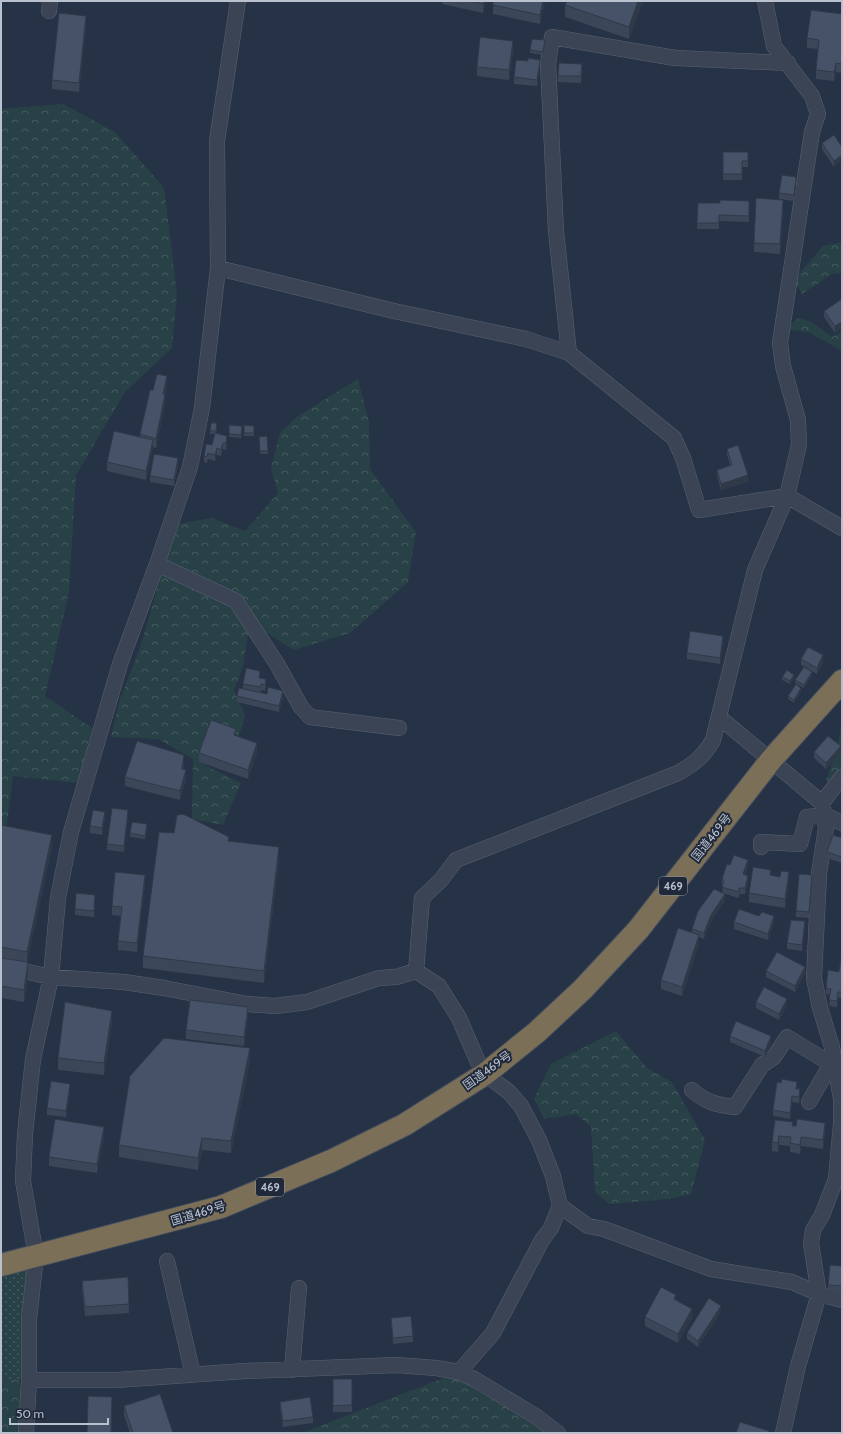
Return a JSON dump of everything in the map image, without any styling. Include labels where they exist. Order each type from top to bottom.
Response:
[{"type":"highway","name":"国道469号","points":[[1,1265],[228,1204],[331,1161],[404,1125],[485,1074],[537,1032],[583,989],[638,930],[771,760],[842,681]]},
{"type":"street","points":[[26,1433],[29,1380],[29,1319],[36,1256],[23,1181],[25,1134],[33,1059],[51,977],[58,898],[71,832],[120,664],[157,564],[190,467],[202,408],[218,268],[217,141],[238,1]]},
{"type":"street","points":[[416,971],[422,898],[441,880],[456,860],[678,773],[694,764],[705,754],[713,740],[755,570],[787,496],[799,445],[798,420],[783,366],[780,344],[812,132],[818,114],[812,96],[774,46],[765,1]]},
{"type":"street","points":[[569,353],[556,231],[548,64],[552,37],[675,58],[788,63]]},
{"type":"street","points":[[218,268],[394,311],[526,339],[569,353],[674,438],[683,458],[699,510],[787,496],[842,528]]},
{"type":"street","points":[[157,564],[236,600],[277,664],[301,707],[310,717],[399,728]]},
{"type":"street","points":[[719,717],[771,760],[824,809],[842,823]]},
{"type":"street","points":[[783,1433],[798,1366],[819,1294],[811,1243],[813,1230],[822,1215],[836,1179],[842,1099],[833,1066],[814,978],[819,874],[826,828],[824,809],[842,777]]},
{"type":"street","points":[[761,847],[762,842],[800,844],[807,817],[824,809]]},
{"type":"street","points":[[1,966],[51,977],[124,982],[246,1004],[275,1006],[307,1002],[379,978],[396,977],[416,971],[439,986],[459,1018],[478,1062],[485,1074],[509,1092],[521,1106],[539,1140],[553,1176],[560,1206],[551,1228],[542,1240],[493,1333],[459,1372]]},
{"type":"street","points":[[692,1090],[705,1101],[722,1106],[735,1107],[762,1065],[774,1057],[786,1037],[833,1066]]},
{"type":"street","points":[[809,1102],[833,1066]]},
{"type":"street","points":[[560,1206],[588,1226],[604,1229],[711,1270],[792,1282],[819,1294],[842,1300]]},
{"type":"street","points":[[167,1260],[193,1375]]},
{"type":"street","points":[[292,1370],[298,1288]]},
{"type":"street","points":[[29,1380],[117,1380],[292,1370],[397,1366],[436,1368],[459,1372],[476,1380],[537,1417],[558,1433]]},
{"type":"green space","points":[[63,104],[115,132],[164,188],[177,294],[172,348],[125,392],[76,475],[69,592],[45,696],[92,728],[78,783],[13,776],[6,831],[1,830],[1,109]]},
{"type":"green space","points":[[842,242],[842,273],[832,274],[802,294],[794,280],[823,246]]},
{"type":"green space","points":[[799,318],[812,322],[832,337],[842,331],[842,351],[809,332],[783,329]]},
{"type":"green space","points":[[358,379],[369,422],[370,469],[416,532],[408,582],[350,633],[294,650],[262,630],[248,633],[243,667],[234,690],[245,716],[239,736],[211,729],[199,762],[241,783],[223,825],[192,819],[193,759],[158,739],[111,737],[120,699],[140,648],[176,524],[212,518],[245,531],[278,493],[271,468],[280,433],[298,416]]},
{"type":"green space","points":[[842,721],[842,791],[826,781],[837,749]]},
{"type":"green space","points":[[616,1031],[647,1068],[672,1082],[705,1140],[691,1194],[669,1199],[609,1204],[595,1192],[591,1127],[576,1114],[544,1119],[534,1099],[551,1064]]},
{"type":"green space","points":[[36,1256],[29,1380],[1,1379],[1,1267]]},
{"type":"green space","points":[[459,1372],[556,1433],[302,1433]]},
{"type":"green space","points":[[1,1378],[20,1380],[21,1433],[1,1433]]},
{"type":"building","points":[[471,1],[484,1],[483,4]]},
{"type":"building","points":[[493,1],[543,1],[540,15],[493,5]]},
{"type":"building","points":[[567,1],[638,1],[629,27],[565,5]]},
{"type":"building","points":[[811,10],[842,14],[842,64],[836,63],[834,72],[816,70],[819,40],[807,38]]},
{"type":"building","points":[[59,13],[86,16],[79,83],[52,80]]},
{"type":"building","points":[[480,37],[513,41],[509,70],[477,67]]},
{"type":"building","points":[[532,39],[545,40],[543,52],[530,50]]},
{"type":"building","points":[[528,58],[540,60],[537,80],[514,77],[516,60],[528,61]]},
{"type":"building","points":[[559,63],[582,64],[581,76],[558,76]]},
{"type":"building","points":[[834,135],[842,147],[842,155],[834,161],[822,143]]},
{"type":"building","points":[[723,152],[748,152],[748,161],[742,161],[742,174],[723,174]]},
{"type":"building","points":[[782,175],[796,177],[794,195],[779,193]]},
{"type":"building","points":[[756,198],[783,200],[780,244],[754,243]]},
{"type":"building","points":[[720,200],[749,201],[749,216],[719,215],[719,223],[697,223],[698,203],[720,203]]},
{"type":"building","points":[[842,299],[842,322],[835,326],[824,311]]},
{"type":"building","points":[[157,374],[167,376],[163,394],[165,395],[156,439],[140,434],[150,390],[153,390]]},
{"type":"building","points":[[211,423],[217,423],[216,431],[210,431]]},
{"type":"building","points":[[229,425],[242,426],[241,435],[229,434]]},
{"type":"building","points":[[244,425],[254,426],[254,433],[244,433]]},
{"type":"building","points":[[114,431],[153,440],[146,471],[107,462]]},
{"type":"building","points":[[215,433],[227,436],[226,443],[223,443],[221,450],[217,448],[215,455],[208,453],[207,457],[204,456],[206,444],[212,445]]},
{"type":"building","points":[[267,436],[268,451],[260,451],[259,437]]},
{"type":"building","points":[[738,445],[748,475],[721,484],[717,470],[732,465],[727,449]]},
{"type":"building","points":[[154,454],[178,458],[174,480],[150,476]]},
{"type":"building","points":[[690,631],[723,636],[720,658],[687,653]]},
{"type":"building","points":[[808,647],[823,655],[817,668],[801,659]]},
{"type":"building","points":[[804,667],[812,672],[804,685],[795,680]]},
{"type":"building","points":[[246,668],[260,671],[259,678],[266,679],[265,685],[261,684],[261,687],[243,684]]},
{"type":"building","points":[[787,670],[794,675],[790,681],[782,677]]},
{"type":"building","points":[[796,684],[801,688],[794,700],[788,696]]},
{"type":"building","points":[[268,687],[283,691],[279,706],[237,696],[239,688],[267,694]]},
{"type":"building","points":[[211,720],[236,729],[234,735],[257,743],[248,770],[199,753]]},
{"type":"building","points":[[828,736],[841,746],[826,763],[814,752]]},
{"type":"building","points":[[137,741],[184,755],[182,769],[186,770],[180,791],[125,777]]},
{"type":"building","points":[[112,808],[128,810],[124,846],[107,844]]},
{"type":"building","points":[[93,810],[105,812],[102,828],[90,826]]},
{"type":"building","points":[[183,814],[229,837],[228,841],[279,847],[264,971],[143,956],[159,832],[174,833],[177,815]]},
{"type":"building","points":[[132,822],[147,824],[145,836],[130,833]]},
{"type":"building","points":[[1,825],[52,835],[27,952],[1,947]]},
{"type":"building","points":[[833,835],[842,838],[842,857],[827,852]]},
{"type":"building","points":[[734,855],[748,860],[743,874],[748,876],[745,888],[739,888],[739,892],[722,887],[724,880],[722,879],[727,864],[730,865]]},
{"type":"building","points":[[753,867],[771,870],[770,875],[780,877],[781,871],[789,872],[785,899],[749,893]]},
{"type":"building","points":[[115,872],[145,875],[137,943],[118,941],[122,907],[112,906]]},
{"type":"building","points":[[799,874],[812,875],[809,912],[796,911]]},
{"type":"building","points":[[714,889],[725,894],[711,915],[704,933],[692,929],[698,911]]},
{"type":"building","points":[[76,893],[95,895],[94,911],[75,909]]},
{"type":"building","points":[[739,909],[759,916],[762,912],[774,916],[768,934],[734,922]]},
{"type":"building","points":[[791,920],[805,921],[802,945],[787,943]]},
{"type":"building","points":[[678,928],[699,935],[682,987],[661,980]]},
{"type":"building","points":[[842,951],[842,992],[838,992],[837,1001],[829,1000],[831,989],[826,988],[828,970],[839,972]]},
{"type":"building","points":[[777,952],[805,967],[795,986],[766,971]]},
{"type":"building","points":[[1,958],[28,962],[24,990],[1,986]]},
{"type":"building","points":[[764,987],[787,999],[779,1014],[756,1002]]},
{"type":"building","points":[[190,1000],[248,1007],[244,1037],[186,1030]]},
{"type":"building","points":[[65,1002],[112,1011],[104,1063],[58,1058]]},
{"type":"building","points":[[736,1021],[771,1036],[765,1051],[730,1036]]},
{"type":"building","points":[[164,1038],[250,1048],[231,1141],[202,1138],[198,1158],[119,1145],[130,1076]]},
{"type":"building","points":[[782,1079],[797,1082],[796,1089],[800,1089],[799,1097],[792,1096],[790,1113],[773,1110],[777,1082],[781,1083]]},
{"type":"building","points":[[51,1081],[70,1084],[66,1111],[47,1108]]},
{"type":"building","points":[[55,1119],[104,1127],[97,1164],[49,1157]]},
{"type":"building","points":[[797,1119],[825,1123],[823,1140],[801,1137],[800,1145],[790,1143],[791,1137],[779,1136],[778,1143],[772,1142],[775,1120],[793,1122],[792,1126],[796,1126]]},
{"type":"building","points":[[830,1265],[842,1266],[842,1286],[828,1285]]},
{"type":"building","points":[[128,1277],[129,1304],[85,1307],[82,1281]]},
{"type":"building","points":[[661,1287],[676,1295],[674,1299],[692,1309],[678,1334],[645,1317]]},
{"type":"building","points":[[709,1298],[721,1306],[698,1341],[687,1333]]},
{"type":"building","points":[[411,1316],[413,1336],[393,1338],[391,1318]]},
{"type":"building","points":[[333,1379],[352,1379],[352,1405],[333,1406]]},
{"type":"building","points":[[160,1394],[173,1433],[133,1433],[124,1406]]},
{"type":"building","points":[[88,1396],[112,1397],[111,1433],[87,1433]]},
{"type":"building","points":[[310,1397],[313,1417],[283,1421],[280,1402]]},
{"type":"building","points":[[740,1422],[769,1431],[769,1433],[736,1433]]}]
